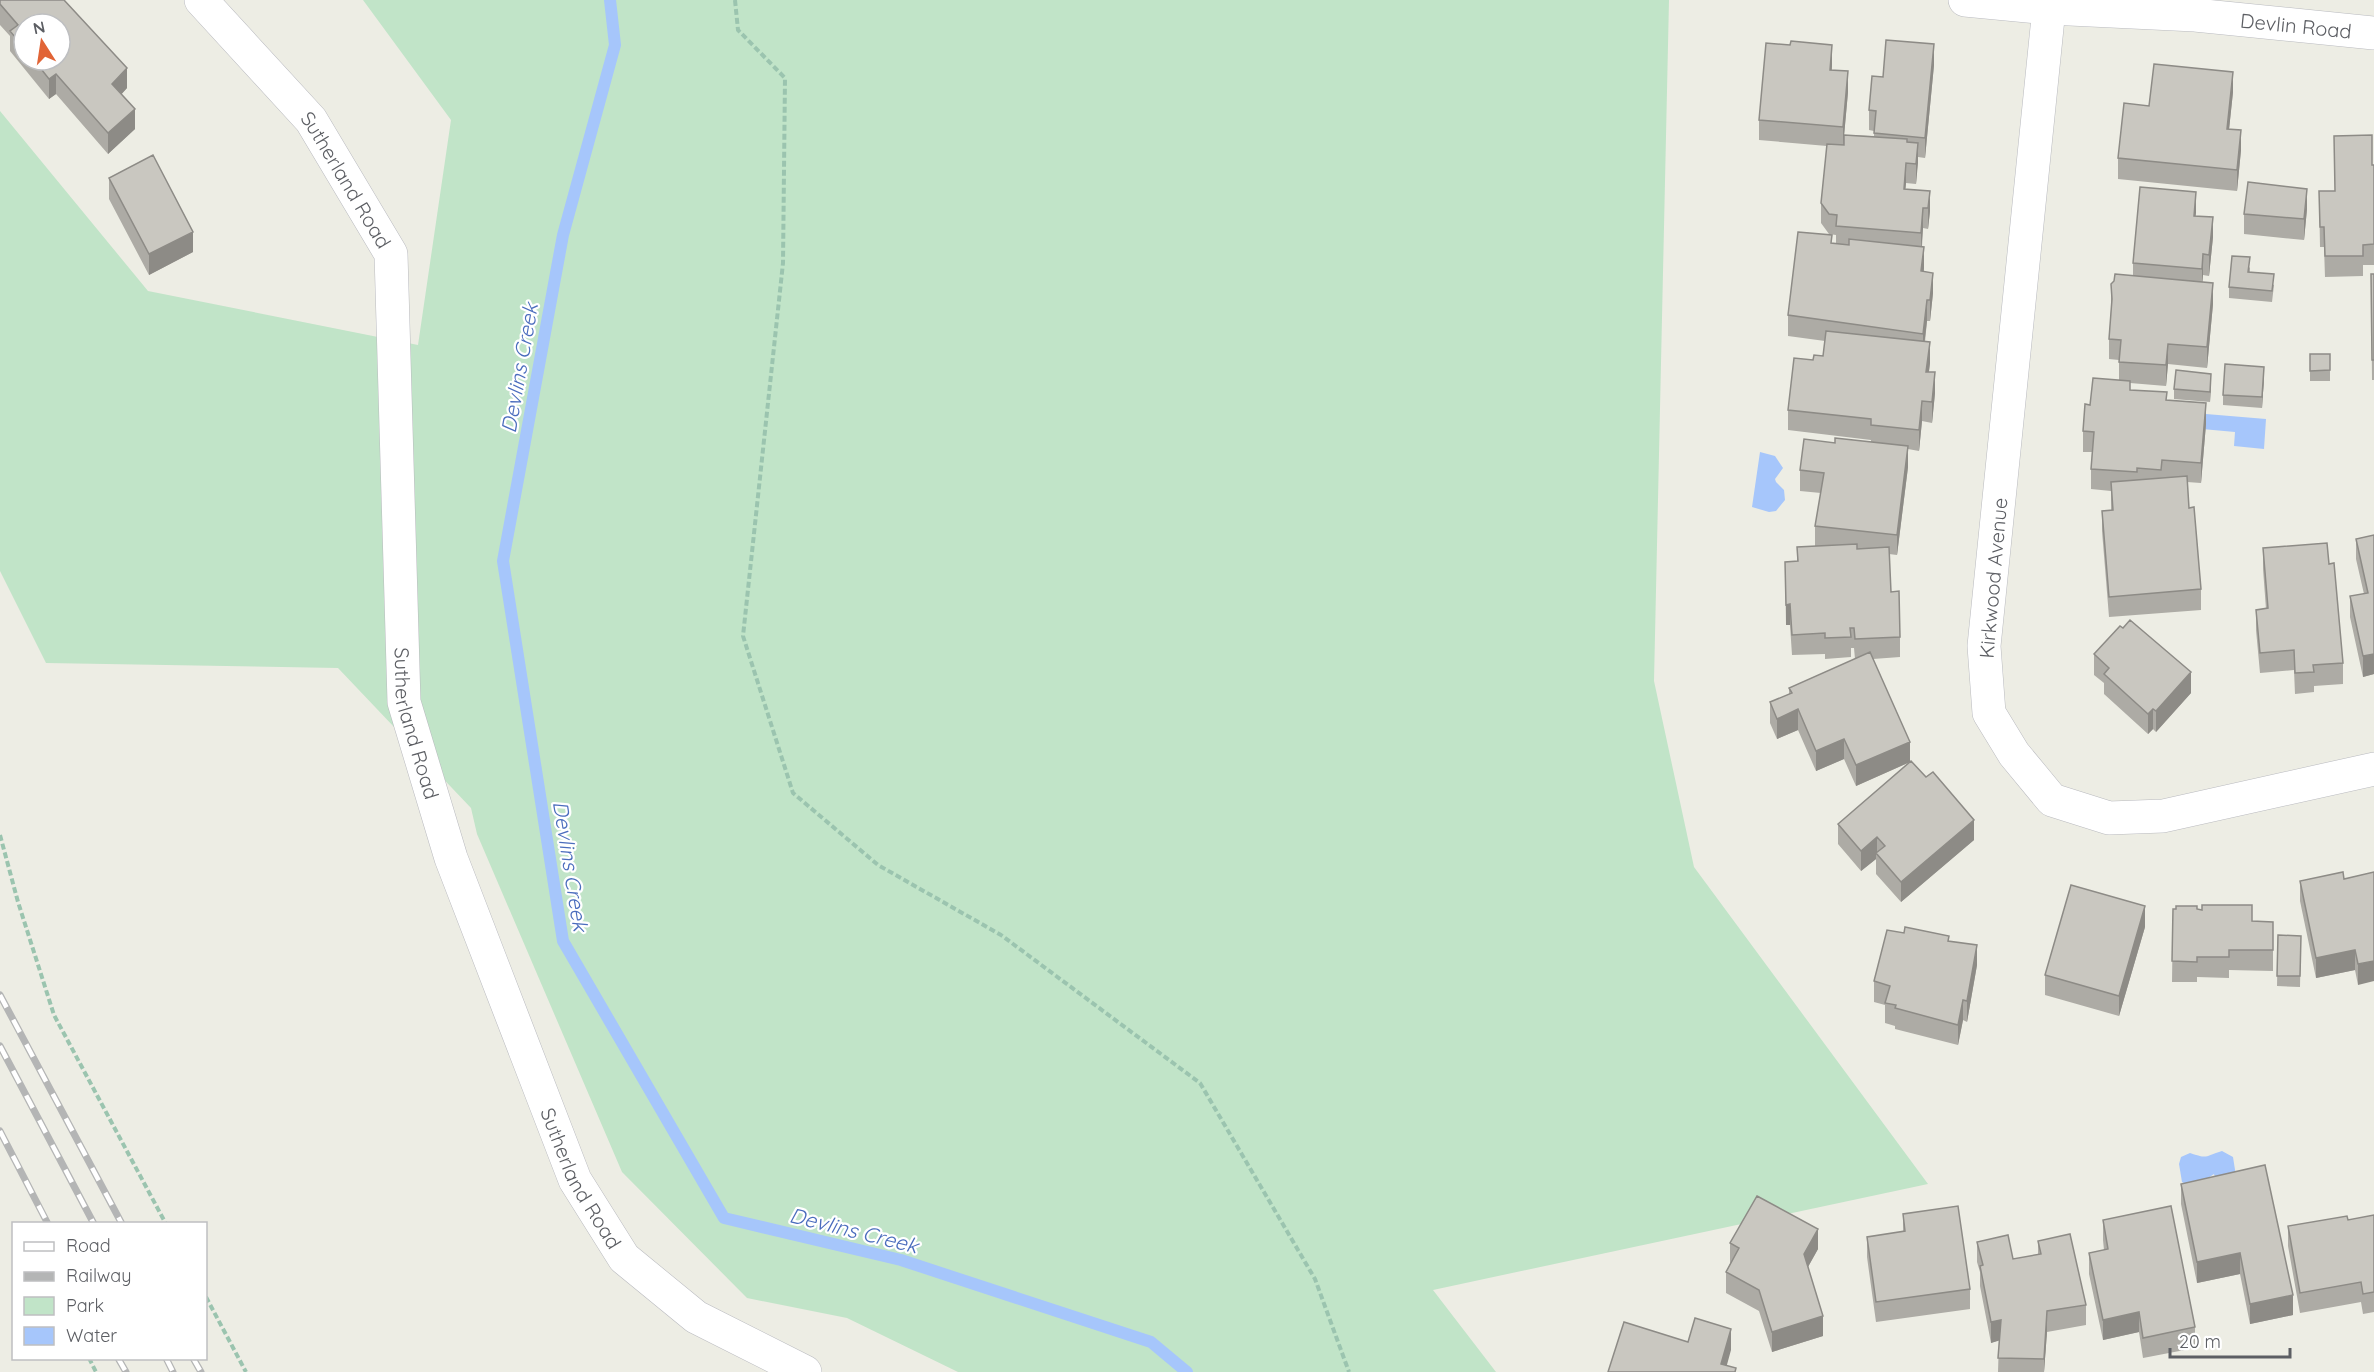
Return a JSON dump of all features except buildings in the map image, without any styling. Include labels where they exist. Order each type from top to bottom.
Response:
[{"type":"street","name":"Sutherland Road","points":[[201,0],[311,120],[391,254],[404,702],[451,858],[575,1180],[624,1258],[696,1317],[805,1372]]},
{"type":"street","name":"Devlin Road","points":[[1965,0],[2049,8],[2199,8],[2374,33]]},
{"type":"street","name":"Kirkwood Avenue","points":[[2049,8],[1984,646],[1989,713],[2014,753],[2052,800],[2109,818],[2163,816],[2374,769]]},
{"type":"path","points":[[735,0],[738,30],[785,78],[783,263],[743,636],[793,793],[878,865],[1001,935],[1200,1083],[1315,1279],[1349,1372]]},
{"type":"path","points":[[0,835],[18,902],[54,1015],[165,1222]]},
{"type":"path","points":[[207,1299],[246,1372]]},
{"type":"green space","points":[[363,0],[1669,0],[1654,681],[1694,867],[1928,1184],[1433,1290],[1496,1372],[958,1372],[847,1318],[747,1298],[622,1172],[477,834],[471,808],[338,668],[46,663],[0,571],[0,111],[148,291],[418,345],[451,120]]},
{"type":"water","points":[[2170,411],[2266,419],[2264,449],[2234,446],[2235,432],[2169,426]]},
{"type":"water","points":[[1760,452],[1775,456],[1783,468],[1775,479],[1784,490],[1785,500],[1776,511],[1769,512],[1752,507]]},
{"type":"water","points":[[2222,1151],[2233,1157],[2236,1176],[2216,1180],[2214,1174],[2202,1182],[2187,1185],[2182,1182],[2179,1164],[2181,1157],[2190,1153],[2206,1156]]},
{"type":"waterway","name":"Devlins Creek","points":[[610,0],[615,45],[563,235],[503,561],[563,941],[724,1218],[901,1260],[1151,1342],[1187,1372]]},
{"type":"railway","points":[[0,995],[121,1222]]},
{"type":"railway","points":[[0,1046],[93,1222]]},
{"type":"railway","points":[[0,1131],[47,1222]]},
{"type":"railway","points":[[119,1360],[126,1372]]},
{"type":"railway","points":[[167,1360],[173,1372]]},
{"type":"railway","points":[[194,1360],[201,1372]]}]
